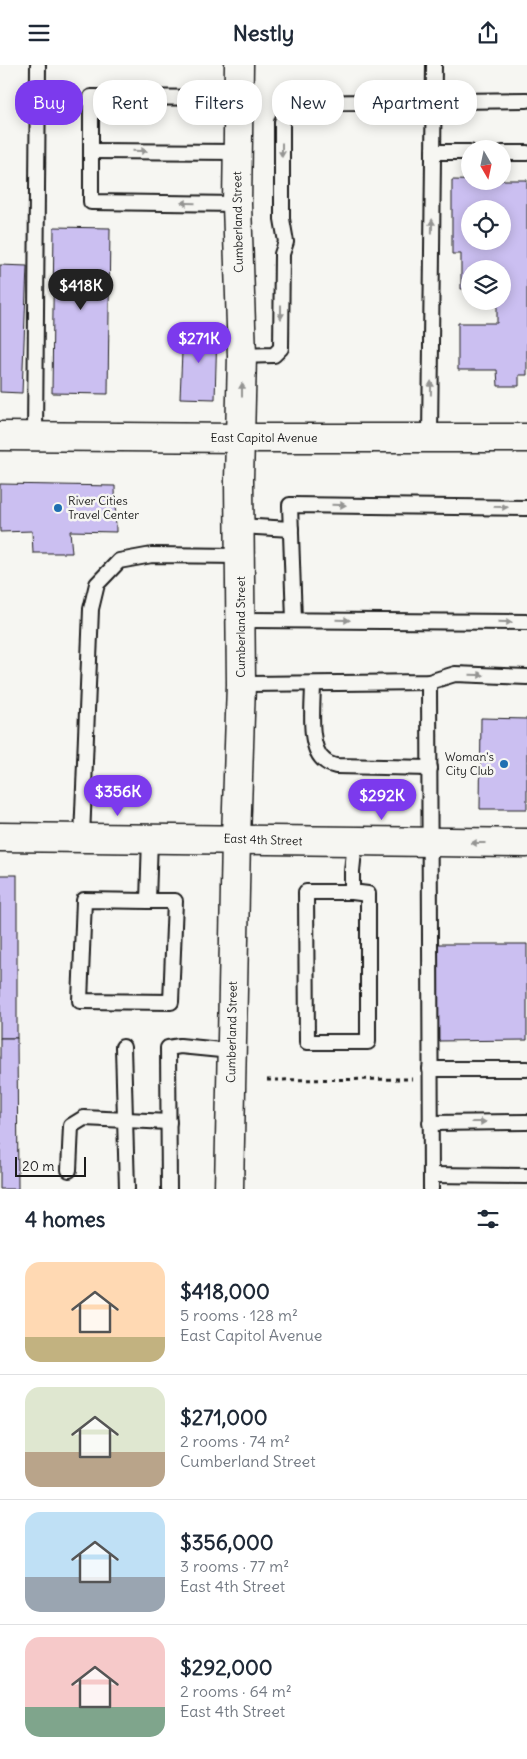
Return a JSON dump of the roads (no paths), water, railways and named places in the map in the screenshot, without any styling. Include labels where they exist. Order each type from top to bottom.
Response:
[{"type":"main road","name":"Cumberland Street","points":[[239,65],[239,80]]},
{"type":"main road","name":"Cumberland Street","points":[[229,1189],[241,685],[239,480],[242,356],[237,204],[238,125]]},
{"type":"main road","name":"East Capitol Avenue","points":[[0,436],[527,438]]},
{"type":"main road","name":"East 4th Street","points":[[0,837],[527,843]]},
{"type":"lane","points":[[35,436],[38,65]]},
{"type":"lane","points":[[434,65],[434,80]]},
{"type":"lane","points":[[177,98],[91,97],[91,202],[237,204]]},
{"type":"lane","points":[[477,100],[527,100]]},
{"type":"lane","points":[[242,356],[274,355],[281,348],[282,254],[286,242],[282,219],[282,121],[289,103],[354,102]]},
{"type":"lane","points":[[430,437],[434,125]]},
{"type":"lane","points":[[91,151],[238,152]]},
{"type":"lane","points":[[433,152],[461,152]]},
{"type":"lane","points":[[511,153],[527,153]]},
{"type":"lane","points":[[294,620],[290,505],[527,508]]},
{"type":"lane","points":[[240,525],[291,529]]},
{"type":"lane","points":[[82,838],[91,609],[97,584],[119,561],[152,555],[240,555]]},
{"type":"lane","points":[[241,620],[527,622]]},
{"type":"lane","points":[[241,685],[430,682],[455,674],[527,677]]},
{"type":"lane","points":[[430,682],[431,1189]]},
{"type":"lane","points":[[313,684],[313,740],[317,753],[324,761],[336,767],[430,768]]},
{"type":"lane","points":[[148,901],[150,838]]},
{"type":"lane","points":[[352,892],[355,842]]},
{"type":"lane","points":[[306,892],[352,892],[368,894],[368,1042],[307,1042],[306,892]]},
{"type":"lane","points":[[84,900],[148,901],[175,901],[171,1002],[80,1001],[84,900]]},
{"type":"lane","points":[[169,1189],[168,1048],[180,1046],[232,1051]]},
{"type":"lane","points":[[123,1047],[127,1189]]},
{"type":"lane","points":[[430,1074],[527,1069]]},
{"type":"lane","points":[[69,1169],[71,1126],[84,1118],[169,1122]]},
{"type":"lane","points":[[430,1123],[527,1122]]},
{"type":"lane","points":[[431,1175],[527,1176]]},
{"type":"place","name":"River Cities Travel Center","points":[[58,508]]},
{"type":"place","name":"Woman's City Club","points":[[504,764]]}]
